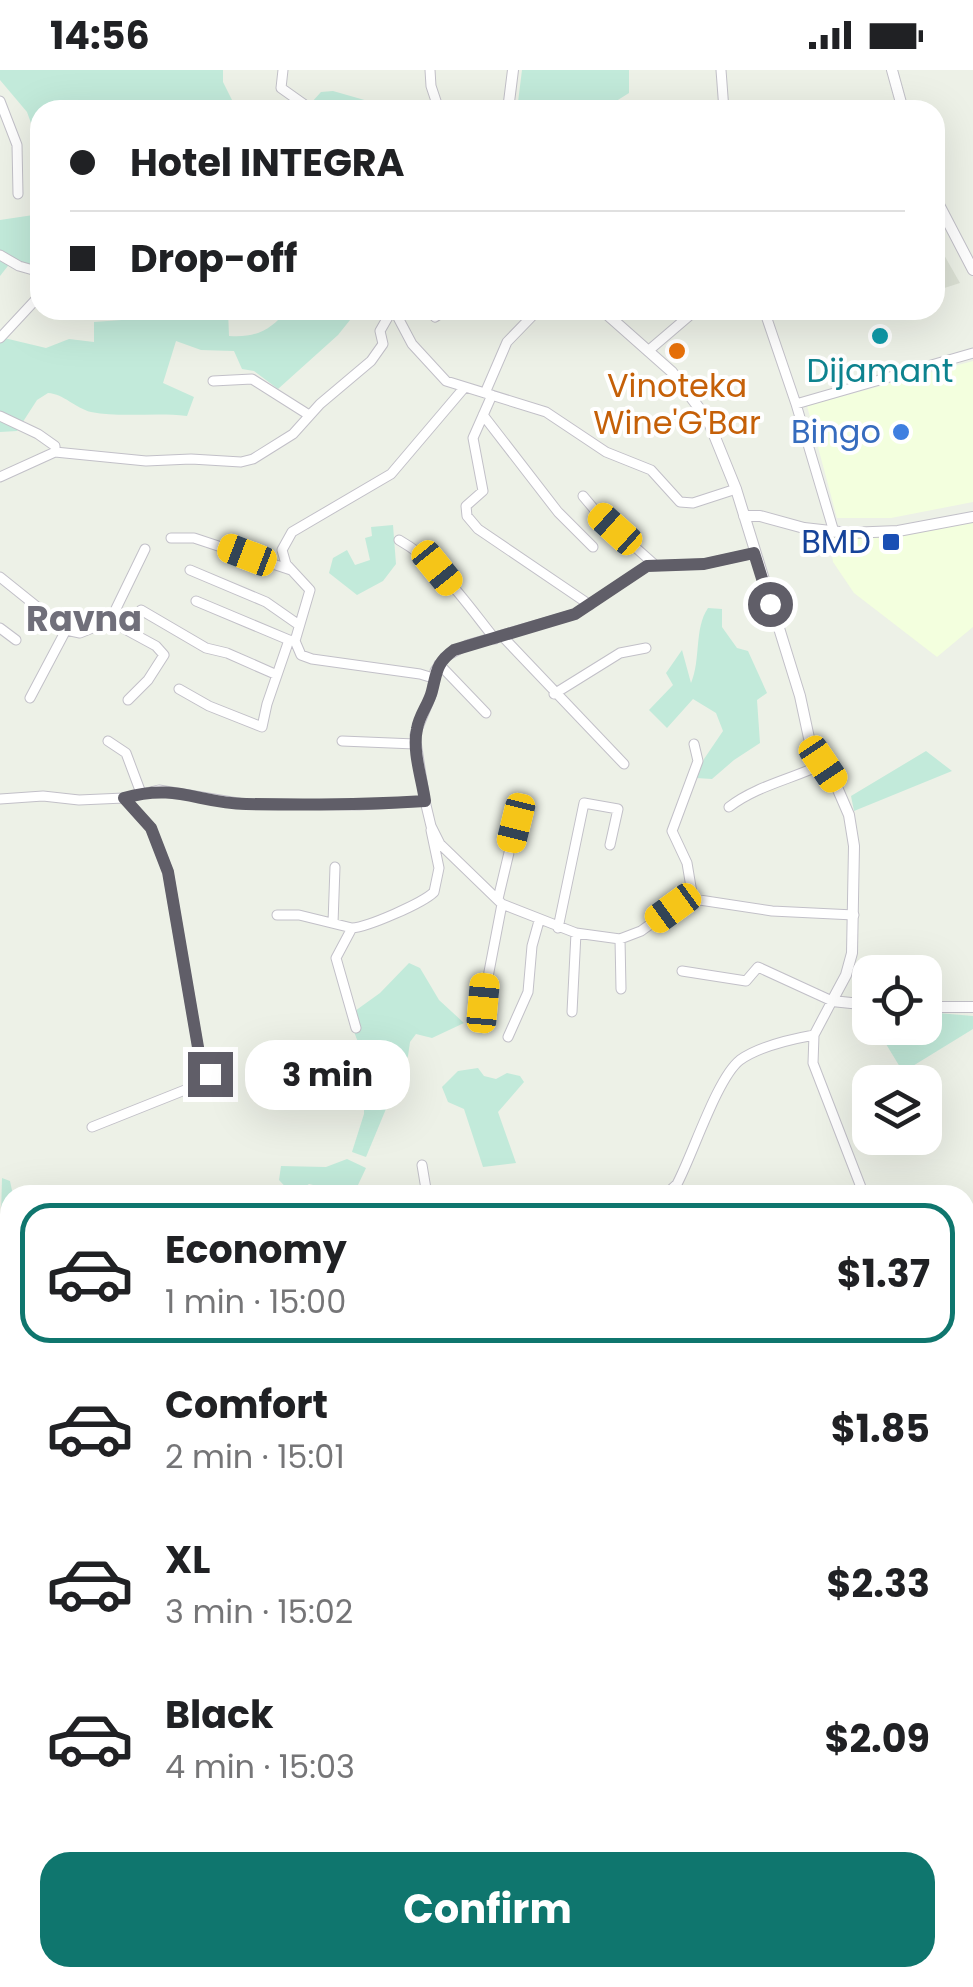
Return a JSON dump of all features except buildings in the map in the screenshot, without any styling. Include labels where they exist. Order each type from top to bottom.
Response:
[{"type":"street","points":[[284,70],[280,84],[297,100]]},
{"type":"street","points":[[430,70],[436,100]]},
{"type":"street","points":[[509,100],[513,70]]},
{"type":"street","points":[[721,70],[723,100]]},
{"type":"street","points":[[892,70],[900,100]]},
{"type":"street","points":[[286,93],[286,100]]},
{"type":"street","points":[[0,101],[17,146],[18,194]]},
{"type":"street","points":[[945,216],[973,270]]},
{"type":"street","points":[[0,255],[30,269]]},
{"type":"street","points":[[0,338],[30,306]]},
{"type":"street","points":[[0,477],[55,452],[146,461],[241,462],[278,446],[371,360],[384,344],[380,330],[386,320]]},
{"type":"street","points":[[399,320],[412,344],[446,380],[546,412],[600,448],[650,470],[680,502],[693,503],[736,489]]},
{"type":"street","points":[[521,320],[502,349],[484,415],[473,438],[484,489],[465,508],[472,524],[590,605]]},
{"type":"street","points":[[614,320],[672,372],[705,414],[736,489],[800,696],[806,728],[844,800],[852,830],[854,915],[850,966],[814,1034],[812,1047],[815,1071],[860,1185]]},
{"type":"street","points":[[648,350],[684,320]]},
{"type":"street","points":[[767,320],[834,532]]},
{"type":"street","points":[[796,404],[973,353]]},
{"type":"street","points":[[213,381],[252,379],[309,415]]},
{"type":"street","points":[[179,690],[262,727],[310,590],[290,570],[282,550],[288,535],[391,474],[464,388]]},
{"type":"street","points":[[484,415],[558,512],[593,546]]},
{"type":"street","points":[[0,416],[38,434],[55,446],[55,452]]},
{"type":"street","points":[[583,496],[654,564]]},
{"type":"street","points":[[744,516],[834,532],[898,530],[973,517]]},
{"type":"street","points":[[171,538],[194,538],[290,570]]},
{"type":"street","points":[[399,540],[437,568],[499,638],[624,764]]},
{"type":"street","points":[[0,577],[66,630],[80,633],[110,621],[145,548]]},
{"type":"street","points":[[278,915],[362,927],[416,905],[434,892],[440,868],[415,744],[433,678],[439,664],[454,650],[569,616],[634,572],[654,564],[704,564],[754,553]]},
{"type":"street","points":[[190,570],[266,602],[299,625]]},
{"type":"street","points":[[196,601],[292,640],[302,655],[312,660],[433,678]]},
{"type":"street","points":[[141,610],[206,648],[227,653],[277,676]]},
{"type":"street","points":[[110,621],[156,646],[164,655],[148,680],[128,700]]},
{"type":"street","points":[[0,628],[16,640]]},
{"type":"street","points":[[30,698],[66,630]]},
{"type":"street","points":[[554,694],[620,654],[646,648]]},
{"type":"street","points":[[439,664],[486,713]]},
{"type":"street","points":[[108,741],[126,753],[141,793]]},
{"type":"street","points":[[342,741],[415,744]]},
{"type":"street","points":[[693,899],[687,863],[672,831],[698,761],[694,744]]},
{"type":"street","points":[[729,807],[756,790],[823,764]]},
{"type":"street","points":[[0,799],[124,798],[159,790],[244,804],[425,801]]},
{"type":"street","points":[[92,1126],[210,1080],[199,1053],[168,872],[151,828],[124,798]]},
{"type":"street","points":[[558,928],[584,803],[618,810],[610,845]]},
{"type":"street","points":[[483,1003],[516,823]]},
{"type":"street","points":[[432,826],[440,844],[500,901],[539,921],[576,933],[620,939],[641,931],[693,899],[772,912],[854,915]]},
{"type":"street","points":[[333,923],[335,867]]},
{"type":"street","points":[[508,1038],[528,992],[532,946],[539,921]]},
{"type":"street","points":[[352,928],[336,958],[356,1028]]},
{"type":"street","points":[[572,1012],[576,933]]},
{"type":"street","points":[[620,939],[621,989]]},
{"type":"street","points":[[682,972],[746,981],[758,968],[832,1001],[852,1003]]},
{"type":"street","points":[[942,1007],[973,1007]]},
{"type":"street","points":[[676,1185],[725,1078],[737,1062],[814,1034]]},
{"type":"street","points":[[422,1165],[425,1185]]},
{"type":"shaded area","points":[[0,70],[223,70],[223,82],[232,100],[30,100],[30,120],[0,80]]},
{"type":"shaded area","points":[[522,70],[629,70],[629,93],[618,100],[518,100]]},
{"type":"shaded area","points":[[333,91],[364,100],[314,100],[321,92]]},
{"type":"shaded area","points":[[30,216],[30,267],[11,262],[0,276],[0,220]]},
{"type":"shaded area","points":[[945,257],[960,283],[945,288]]},
{"type":"shaded area","points":[[228,320],[229,336],[247,336],[278,320],[350,320],[278,389],[254,371],[242,369],[234,351],[201,350],[176,341],[163,383],[194,397],[187,416],[91,412],[48,393],[37,400],[17,431],[0,432],[0,337],[46,348],[69,339],[94,342],[94,322]]},
{"type":"shaded area","points":[[973,361],[973,502],[891,518],[837,518],[807,406]]},
{"type":"shaded area","points":[[973,522],[973,627],[937,657],[854,593],[833,562],[829,537],[896,536]]},
{"type":"shaded area","points":[[393,525],[396,564],[383,581],[357,595],[329,573],[333,558],[347,550],[355,565],[370,560],[365,538],[372,536],[371,527]]},
{"type":"shaded area","points":[[708,608],[722,609],[722,627],[737,648],[748,651],[767,693],[757,700],[760,743],[712,779],[696,778],[723,731],[716,713],[693,699],[667,728],[649,710],[673,685],[666,673],[682,650],[691,683],[701,625]]},
{"type":"shaded area","points":[[926,751],[952,771],[854,811],[851,796]]},
{"type":"shaded area","points":[[409,963],[420,968],[439,1000],[464,1023],[432,1038],[416,1034],[410,1042],[408,1056],[366,1157],[352,1152],[364,1114],[364,1096],[351,1083],[369,1071],[348,1016],[380,993]]},
{"type":"shaded area","points":[[942,1013],[973,1016],[973,1029],[914,1065],[899,1065],[887,1045],[942,1045]]},
{"type":"shaded area","points":[[478,1068],[484,1076],[496,1079],[507,1073],[520,1076],[524,1082],[498,1112],[516,1163],[483,1167],[464,1109],[448,1102],[442,1087],[458,1071]]},
{"type":"shaded area","points":[[347,1159],[366,1168],[358,1185],[284,1185],[279,1180],[281,1166],[326,1167]]},
{"type":"place","name":"Dijamant","points":[[880,336]]},
{"type":"place","name":"Vinoteka Wine'G'Bar","points":[[677,351]]},
{"type":"place","name":"Bingo","points":[[901,432]]},
{"type":"place","name":"BMD","points":[[891,542]]},
{"type":"district","name":"Ravna","points":[[84,619]]},
{"type":"route","points":[[210,1074],[199,1053],[168,872],[151,828],[124,798],[159,790],[244,804],[425,801],[415,744],[417,726],[432,693],[435,671],[454,650],[575,614],[640,568],[654,564],[704,564],[754,553],[770,604]]}]
